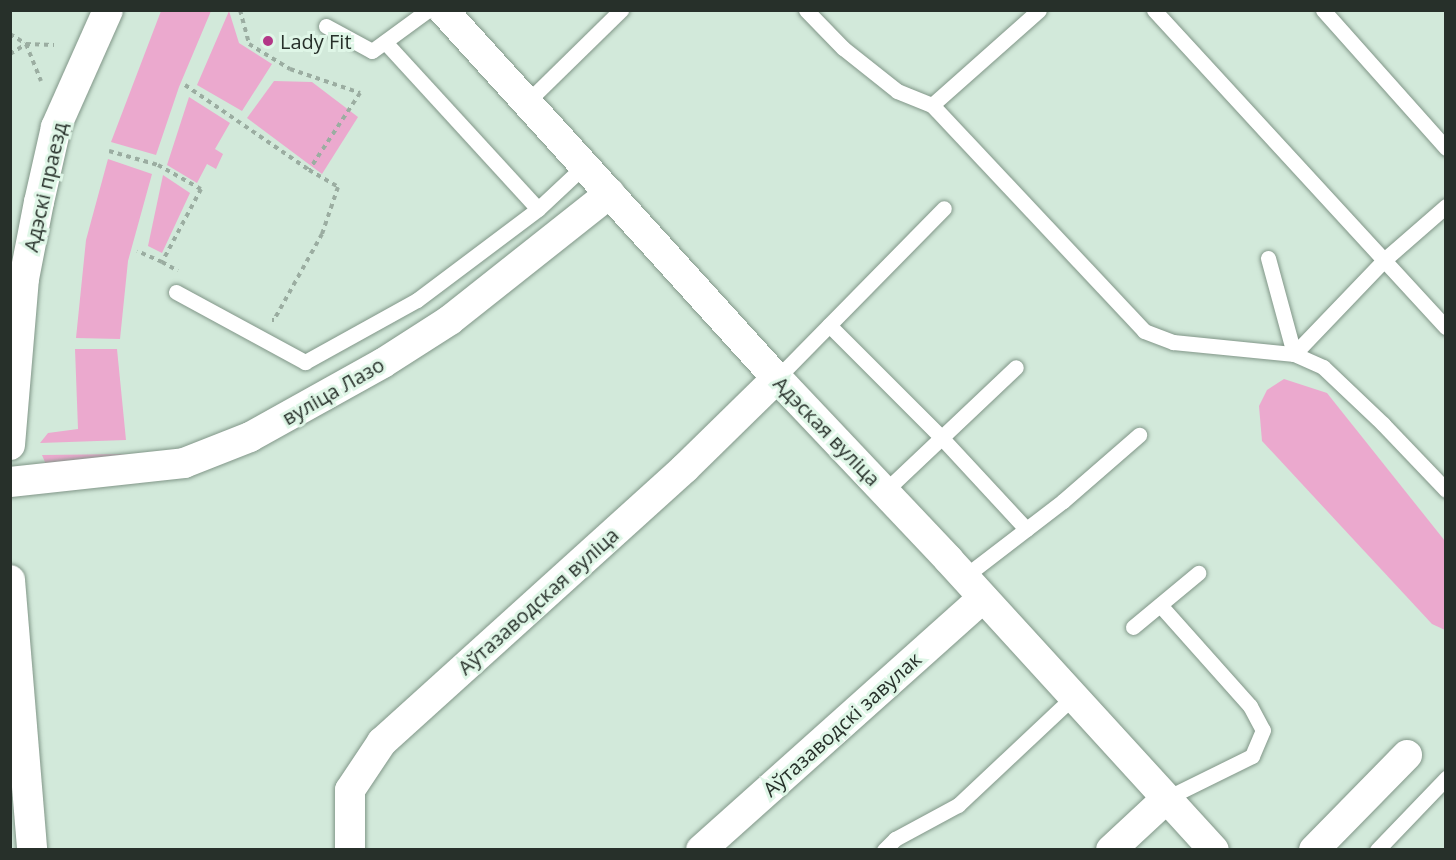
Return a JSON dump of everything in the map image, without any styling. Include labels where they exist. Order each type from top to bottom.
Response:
[{"type":"street","name":"Адэскі праезд","points":[[10,445],[24,279],[39,202],[56,127],[108,10]]},
{"type":"street","name":"Адэская вуліца","points":[[442,10],[777,378],[885,491],[1215,849]]},
{"type":"street","name":"вуліца Лазо","points":[[10,482],[184,463],[250,437],[383,363],[450,320],[610,193]]},
{"type":"street","name":"Аўтазаводская вуліца","points":[[350,849],[350,790],[382,742],[685,468],[777,378]]},
{"type":"street","points":[[10,580],[32,849]]},
{"type":"street","name":"Аўтазаводскі завулак","points":[[701,849],[974,587]]},
{"type":"street","points":[[1314,849],[1407,755]]},
{"type":"street","points":[[1111,849],[1167,798]]},
{"type":"lane","points":[[326,26],[372,51],[428,10]]},
{"type":"lane","points":[[527,102],[621,10]]},
{"type":"lane","points":[[806,10],[843,48],[897,91],[932,105],[1143,332],[1173,342],[1294,354],[1323,367],[1383,424],[1446,490]]},
{"type":"lane","points":[[932,105],[1040,10]]},
{"type":"lane","points":[[1155,10],[1446,327]]},
{"type":"lane","points":[[1323,10],[1446,148]]},
{"type":"lane","points":[[385,42],[538,209]]},
{"type":"lane","points":[[176,292],[305,362],[417,300],[538,209],[585,165]]},
{"type":"lane","points":[[1294,354],[1384,260],[1446,206]]},
{"type":"lane","points":[[777,378],[944,208]]},
{"type":"lane","points":[[1268,258],[1294,354]]},
{"type":"lane","points":[[829,325],[940,436],[1026,529]]},
{"type":"lane","points":[[885,491],[940,436],[1016,367]]},
{"type":"lane","points":[[974,587],[1026,529],[1139,435]]},
{"type":"lane","points":[[1133,627],[1198,573]]},
{"type":"lane","points":[[1160,605],[1250,706],[1263,730],[1252,756],[1167,798]]},
{"type":"lane","points":[[884,849],[895,839],[958,805],[1074,696]]},
{"type":"lane","points":[[1377,849],[1444,784]]},
{"type":"path","points":[[240,10],[249,44],[290,69],[360,93],[309,170]]},
{"type":"path","points":[[10,34],[26,44],[54,45]]},
{"type":"path","points":[[10,54],[26,44]]},
{"type":"path","points":[[26,44],[41,81]]},
{"type":"path","points":[[184,85],[309,170],[338,187],[322,234],[274,320],[267,321]]},
{"type":"path","points":[[109,151],[158,165],[201,189],[162,262]]},
{"type":"path","points":[[137,251],[182,273]]},
{"type":"shaded area","points":[[161,11],[211,11],[179,87],[156,155],[111,142]]},
{"type":"shaded area","points":[[229,11],[239,43],[272,64],[242,111],[197,85]]},
{"type":"shaded area","points":[[274,81],[312,82],[358,117],[322,174],[247,118]]},
{"type":"shaded area","points":[[189,97],[230,123],[215,149],[223,154],[216,169],[207,164],[197,183],[167,165]]},
{"type":"shaded area","points":[[108,159],[152,174],[128,261],[120,339],[76,338],[86,240]]},
{"type":"shaded area","points":[[163,175],[190,193],[162,253],[148,246]]},
{"type":"shaded area","points":[[75,349],[117,349],[126,440],[40,443],[48,433],[78,429]]},
{"type":"shaded area","points":[[1284,379],[1327,393],[1445,541],[1445,630],[1432,624],[1262,441],[1259,406],[1267,390]]},
{"type":"shaded area","points":[[129,454],[47,467],[42,455]]},
{"type":"place","name":"Lady Fit","points":[[268,41]]}]
